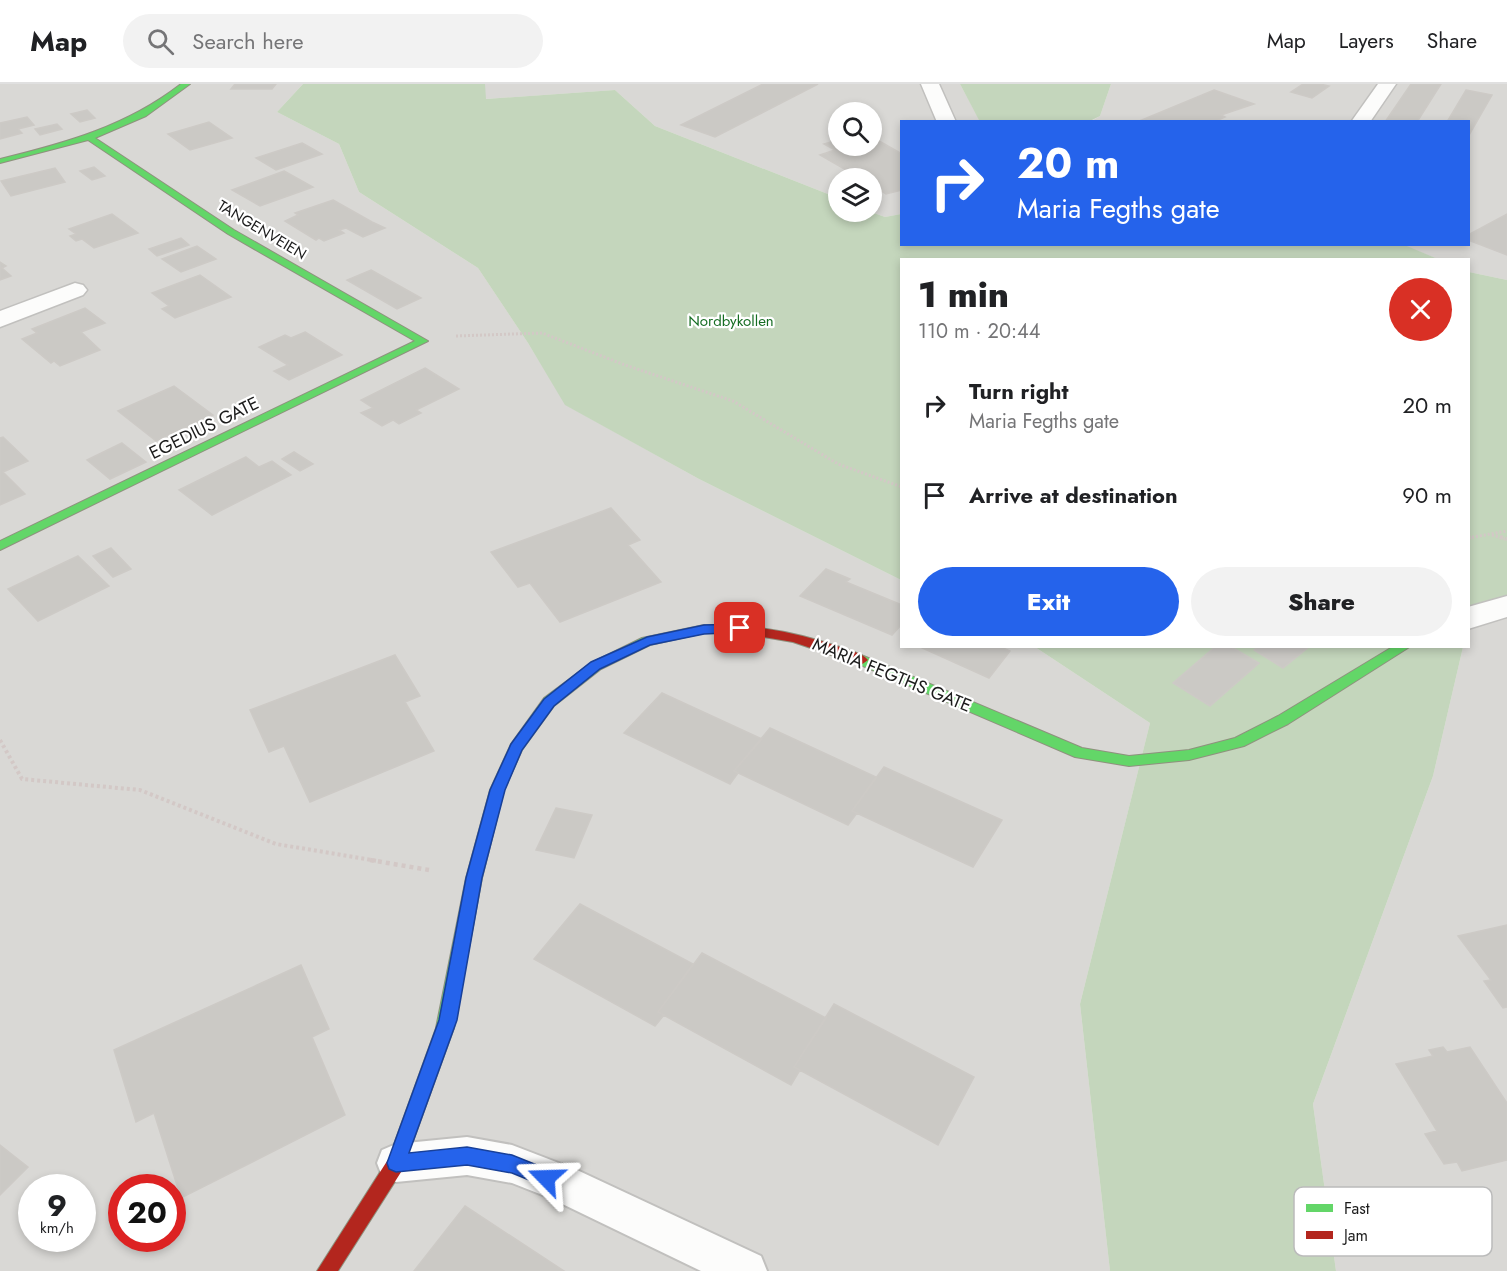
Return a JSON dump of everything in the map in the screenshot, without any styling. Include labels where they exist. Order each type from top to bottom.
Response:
[{"type":"street","points":[[0,161],[90,138],[153,111],[186,84]]},
{"type":"street","points":[[930,84],[946,120]]},
{"type":"street","points":[[1361,120],[1387,84]]},
{"type":"street","name":"TANGENVEIEN","points":[[90,138],[231,232],[423,342]]},
{"type":"street","points":[[0,320],[75,290]]},
{"type":"street","name":"EGEDIUS GATE","points":[[0,546],[423,342]]},
{"type":"street","points":[[1470,617],[1507,606]]},
{"type":"street","name":"MARIA FEGTHS GATE","points":[[327,1271],[396,1163],[448,1020],[474,878],[497,790],[516,748],[549,702],[596,666],[647,641],[704,629],[740,628],[774,632],[818,643],[1080,753],[1129,761],[1189,755],[1239,742],[1283,720],[1401,648]]},
{"type":"lane","points":[[396,1163],[467,1156],[512,1164],[563,1184],[746,1271]]},
{"type":"path","points":[[423,342],[456,336],[542,333],[625,366],[733,401],[838,464],[900,486]]},
{"type":"path","points":[[1470,538],[1507,531]]},
{"type":"path","points":[[1488,535],[1507,539]]},
{"type":"path","points":[[0,740],[22,779],[140,790],[276,844],[474,878]]},
{"type":"shaded area","points":[[0,84],[303,84],[277,112],[339,144],[359,192],[478,268],[566,405],[699,479],[900,580],[900,648],[1037,648],[1150,723],[1080,1004],[1110,1271],[0,1271]]},
{"type":"shaded area","points":[[485,84],[960,84],[979,120],[900,120],[900,214],[885,217],[882,216],[882,168],[828,168],[828,194],[655,126],[615,90],[485,99]]},
{"type":"shaded area","points":[[1111,84],[1507,84],[1507,280],[1470,272],[1470,258],[1435,258],[1405,246],[1470,246],[1470,120],[1093,120],[1100,116]]},
{"type":"shaded area","points":[[1507,606],[1507,1271],[1336,1271],[1334,1256],[1492,1256],[1492,1187],[1324,1187],[1313,1104],[1433,776],[1463,648],[1470,648],[1470,622]]},
{"type":"green space","name":"Nordbykollen","points":[[303,84],[485,84],[486,99],[615,90],[655,126],[828,194],[828,222],[882,222],[882,216],[900,214],[900,246],[1407,246],[1436,258],[900,258],[900,580],[699,479],[565,405],[528,343],[478,268],[359,192],[339,144],[277,112]]},
{"type":"green space","points":[[960,84],[1111,84],[1100,116],[1092,120],[979,120]]},
{"type":"green space","points":[[1470,272],[1507,280],[1507,606],[1470,623]]},
{"type":"green space","points":[[1037,648],[1463,648],[1433,776],[1313,1104],[1324,1187],[1294,1187],[1294,1256],[1334,1256],[1336,1271],[1110,1271],[1080,1004],[1150,723]]},
{"type":"building","points":[[235,84],[276,84],[272,89],[231,89]]},
{"type":"building","points":[[763,84],[818,84],[715,137],[681,125]]},
{"type":"building","points":[[1303,84],[1329,86],[1312,98],[1291,92]]},
{"type":"building","points":[[1411,84],[1441,84],[1418,120],[1386,120]]},
{"type":"building","points":[[1214,90],[1254,104],[1221,115],[1225,117],[1218,120],[1142,120]]},
{"type":"building","points":[[1466,90],[1492,95],[1470,134],[1470,120],[1448,120]]},
{"type":"building","points":[[87,110],[95,118],[80,122],[71,114]]},
{"type":"building","points":[[27,117],[34,125],[18,129],[22,133],[0,139],[0,123]]},
{"type":"building","points":[[209,122],[232,138],[190,150],[168,134]]},
{"type":"building","points":[[57,124],[62,129],[40,135],[35,129]]},
{"type":"building","points":[[302,143],[322,154],[276,170],[256,158]]},
{"type":"building","points":[[882,143],[900,153],[900,190],[886,194],[882,191],[882,168],[843,168],[820,155],[828,152],[828,156],[882,156]]},
{"type":"building","points":[[94,167],[105,176],[92,180],[80,171]]},
{"type":"building","points":[[55,168],[65,182],[11,196],[1,181]]},
{"type":"building","points":[[284,171],[313,187],[260,206],[232,190]]},
{"type":"building","points":[[333,200],[385,228],[363,237],[346,228],[339,230],[344,233],[324,241],[319,238],[316,240],[285,221],[298,215],[295,213]]},
{"type":"building","points":[[112,214],[138,233],[94,248],[82,239],[76,241],[70,236],[76,234],[69,229]]},
{"type":"building","points":[[1507,214],[1507,255],[1470,241],[1470,234]]},
{"type":"building","points":[[181,238],[189,245],[157,256],[149,249]]},
{"type":"building","points":[[197,246],[216,259],[181,272],[162,259]]},
{"type":"building","points":[[0,262],[6,266],[2,268],[11,276],[0,280]]},
{"type":"building","points":[[371,270],[421,298],[397,309],[347,280]]},
{"type":"building","points":[[200,275],[231,297],[175,318],[162,309],[169,306],[152,293]]},
{"type":"building","points":[[85,308],[105,323],[81,332],[100,350],[60,366],[54,361],[51,363],[22,339],[37,333],[32,329]]},
{"type":"building","points":[[305,332],[342,355],[289,380],[274,371],[288,365],[259,347],[285,335],[291,338]]},
{"type":"building","points":[[425,368],[459,389],[416,410],[421,413],[399,424],[393,420],[382,426],[361,413],[373,408],[361,400]]},
{"type":"building","points":[[174,386],[213,415],[156,441],[118,411]]},
{"type":"building","points":[[3,437],[28,461],[3,472],[25,494],[0,505],[0,438]]},
{"type":"building","points":[[122,443],[146,462],[110,479],[87,460]]},
{"type":"building","points":[[294,452],[313,464],[300,471],[282,459]]},
{"type":"building","points":[[246,457],[259,467],[272,461],[291,475],[212,515],[179,490]]},
{"type":"building","points":[[611,508],[640,540],[628,545],[661,582],[560,622],[530,583],[518,587],[491,552]]},
{"type":"building","points":[[111,548],[131,569],[113,577],[93,556]]},
{"type":"building","points":[[78,556],[109,586],[38,621],[8,589]]},
{"type":"building","points":[[826,569],[850,579],[846,582],[900,604],[900,626],[892,635],[800,596]]},
{"type":"building","points":[[922,648],[1003,648],[1010,651],[989,678]]},
{"type":"building","points":[[1214,648],[1233,648],[1259,663],[1210,706],[1173,683]]},
{"type":"building","points":[[1256,648],[1308,648],[1283,668],[1254,650]]},
{"type":"building","points":[[395,655],[420,696],[405,702],[434,751],[310,802],[284,746],[269,752],[250,710]]},
{"type":"building","points":[[662,693],[762,739],[734,771],[738,773],[730,784],[624,733]]},
{"type":"building","points":[[770,728],[876,777],[852,811],[857,813],[848,825],[734,771]]},
{"type":"building","points":[[884,767],[1002,820],[973,867],[852,811]]},
{"type":"building","points":[[556,808],[592,815],[574,858],[536,850]]},
{"type":"building","points":[[580,904],[693,964],[658,1012],[664,1015],[655,1026],[534,959]]},
{"type":"building","points":[[1507,925],[1507,1007],[1503,1008],[1484,981],[1491,980],[1458,936]]},
{"type":"building","points":[[702,953],[826,1018],[794,1067],[800,1070],[791,1085],[658,1012]]},
{"type":"building","points":[[301,965],[329,1029],[312,1037],[345,1115],[186,1195],[186,1174],[173,1174],[154,1113],[136,1122],[114,1050]]},
{"type":"building","points":[[834,1004],[974,1077],[938,1145],[794,1067]]},
{"type":"building","points":[[1443,1047],[1447,1052],[1470,1047],[1507,1103],[1507,1160],[1462,1171],[1457,1162],[1444,1164],[1425,1134],[1437,1131],[1396,1064],[1433,1056],[1429,1050]]},
{"type":"building","points":[[0,1145],[28,1167],[18,1174],[18,1177],[0,1195]]},
{"type":"building","points":[[465,1206],[564,1271],[414,1271]]},
{"type":"traffic: fast","points":[[0,161],[74,142],[121,125],[143,114],[186,84]]},
{"type":"traffic: fast","points":[[90,138],[231,232],[423,341]]},
{"type":"traffic: fast","points":[[0,546],[423,341]]},
{"type":"traffic: fast","points":[[445,1028],[474,878],[497,790],[516,748],[549,702],[596,666],[647,641],[704,629],[722,629]]},
{"type":"traffic: fast","points":[[861,660],[1080,753],[1129,761],[1189,755],[1239,742],[1283,720],[1402,648]]},
{"type":"traffic: jam","points":[[722,629],[758,631],[793,637],[861,660]]},
{"type":"traffic: jam","points":[[327,1271],[396,1163],[445,1028]]},
{"type":"route","points":[[546,1178],[512,1164],[467,1156],[396,1163],[448,1020],[474,878],[497,790],[516,748],[549,702],[596,666],[647,641],[704,629],[740,628]]}]
